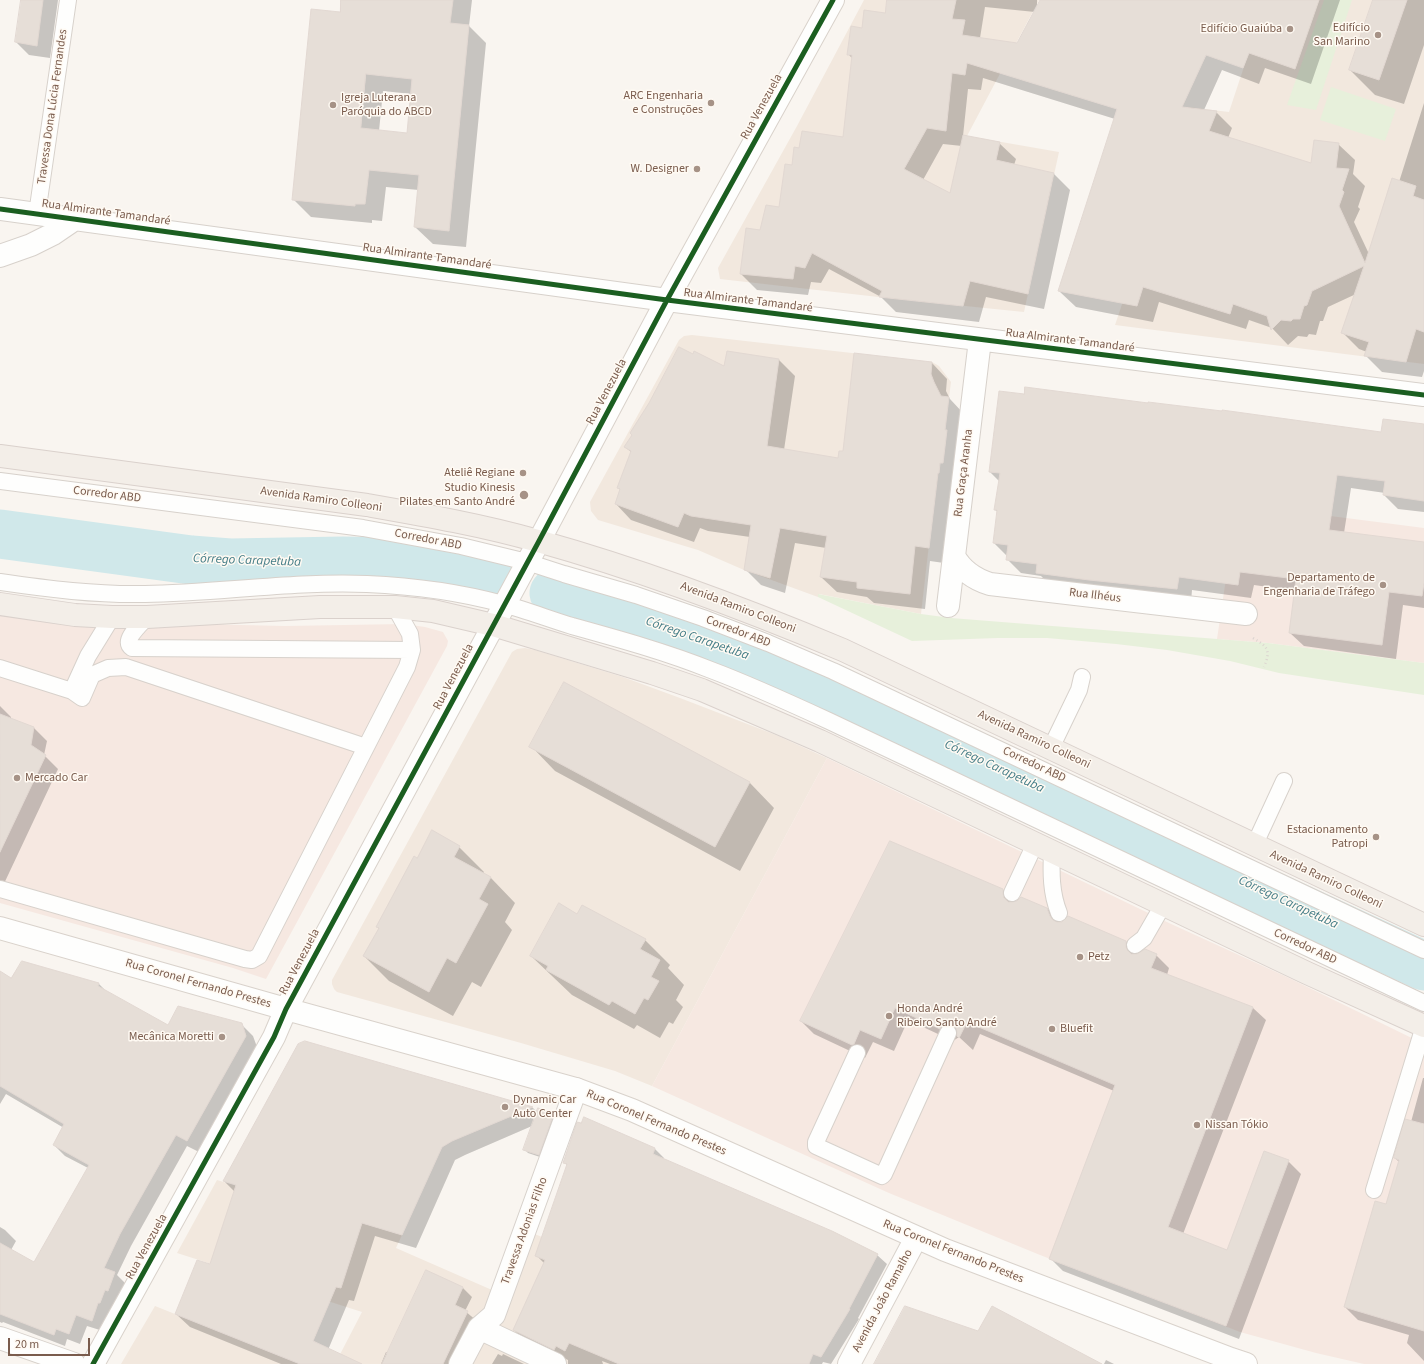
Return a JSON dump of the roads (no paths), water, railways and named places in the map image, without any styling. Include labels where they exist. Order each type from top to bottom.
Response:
[{"type":"main road","name":"Avenida Ramiro Colleoni","points":[[0,456],[367,505],[466,524],[539,541],[650,576],[710,596],[777,622],[842,650],[1424,925]]},
{"type":"main road","points":[[0,604],[75,615],[112,617],[147,617],[320,608],[395,607],[433,611],[493,625],[652,673],[702,690],[813,738],[1163,905],[1424,1026]]},
{"type":"street","name":"Rua Venezuela","points":[[93,1364],[274,1037],[286,1009],[539,541],[667,300],[833,0]]},
{"type":"street","name":"Rua Almirante Tamandaré","points":[[0,209],[667,300],[1424,395]]},
{"type":"street","points":[[0,256],[31,245],[53,234],[75,219]]},
{"type":"street","name":"Rua Graça Aranha","points":[[948,606],[980,340]]},
{"type":"street","name":"Rua Ilhéus","points":[[954,556],[962,567],[973,577],[990,584],[1246,614]]},
{"type":"street","name":"Rua Coronel Fernando Prestes","points":[[0,928],[576,1089],[640,1114],[916,1238],[1246,1364]]},
{"type":"street","name":"Travessa Adonias Filho","points":[[460,1364],[478,1328],[494,1315],[576,1089]]},
{"type":"street","name":"Avenida João Ramalho","points":[[849,1364],[916,1238]]},
{"type":"street","points":[[478,1328],[555,1364]]},
{"type":"street","points":[[0,1338],[74,1364]]},
{"type":"lane","name":"Travessa Dona Lúcia Fernandes","points":[[37,214],[68,0]]},
{"type":"lane","name":"Corredor ABD","points":[[0,481],[363,528],[454,545],[527,562],[636,595],[703,618],[833,671],[1424,950]]},
{"type":"lane","name":"Corredor ABD","points":[[0,582],[112,595],[366,584],[419,588],[476,597],[504,604],[658,651],[710,669],[759,690],[829,721],[1424,1003]]},
{"type":"lane","points":[[0,889],[245,959],[252,960],[259,956],[407,667],[412,650],[410,634],[395,607]]},
{"type":"lane","points":[[72,691],[88,656],[112,617]]},
{"type":"lane","points":[[147,617],[129,638],[128,643],[132,648],[412,650]]},
{"type":"lane","points":[[0,668],[72,691],[82,698],[92,675],[108,668],[126,667],[366,747]]},
{"type":"lane","points":[[1051,748],[1079,690],[1082,677]]},
{"type":"lane","points":[[1254,846],[1284,781]]},
{"type":"lane","points":[[1012,893],[1043,848]]},
{"type":"lane","points":[[1043,848],[1054,902],[1059,912]]},
{"type":"lane","points":[[1135,945],[1144,938],[1163,905]]},
{"type":"lane","points":[[1374,1190],[1424,1026]]},
{"type":"lane","points":[[857,1054],[816,1142],[816,1146],[882,1176],[948,1033]]},
{"type":"waterway","name":"Córrego Carapetuba","points":[[0,534],[191,560],[230,563],[343,561],[402,562],[459,570],[495,578]]},
{"type":"waterway","name":"Córrego Carapetuba","points":[[554,593],[693,635],[761,660],[1424,966]]},
{"type":"place","name":"Edifício Guaiúba","points":[[1290,29]]},
{"type":"place","name":"Edifício San Marino","points":[[1378,35]]},
{"type":"place","name":"ARC Engenharia e Construções","points":[[711,103]]},
{"type":"place","name":"Igreja Luterana Paróquia do ABCD","points":[[333,105]]},
{"type":"place","name":"W. Designer","points":[[697,169]]},
{"type":"place","name":"Ateliê Regiane","points":[[523,473]]},
{"type":"place","name":"Studio Kinesis Pilates em Santo André","points":[[524,495]]},
{"type":"place","name":"Departamento de Engenharia de Tráfego","points":[[1383,585]]},
{"type":"place","name":"Mercado Car","points":[[17,778]]},
{"type":"place","name":"Estacionamento Patropi","points":[[1376,837]]},
{"type":"place","name":"Petz","points":[[1080,957]]},
{"type":"place","name":"Honda André Ribeiro Santo André","points":[[889,1016]]},
{"type":"place","name":"Bluefit","points":[[1052,1029]]},
{"type":"place","name":"Mecânica Moretti","points":[[222,1037]]},
{"type":"place","name":"Dynamic Car Auto Center","points":[[505,1107]]},
{"type":"place","name":"Nissan Tókio","points":[[1197,1125]]}]
